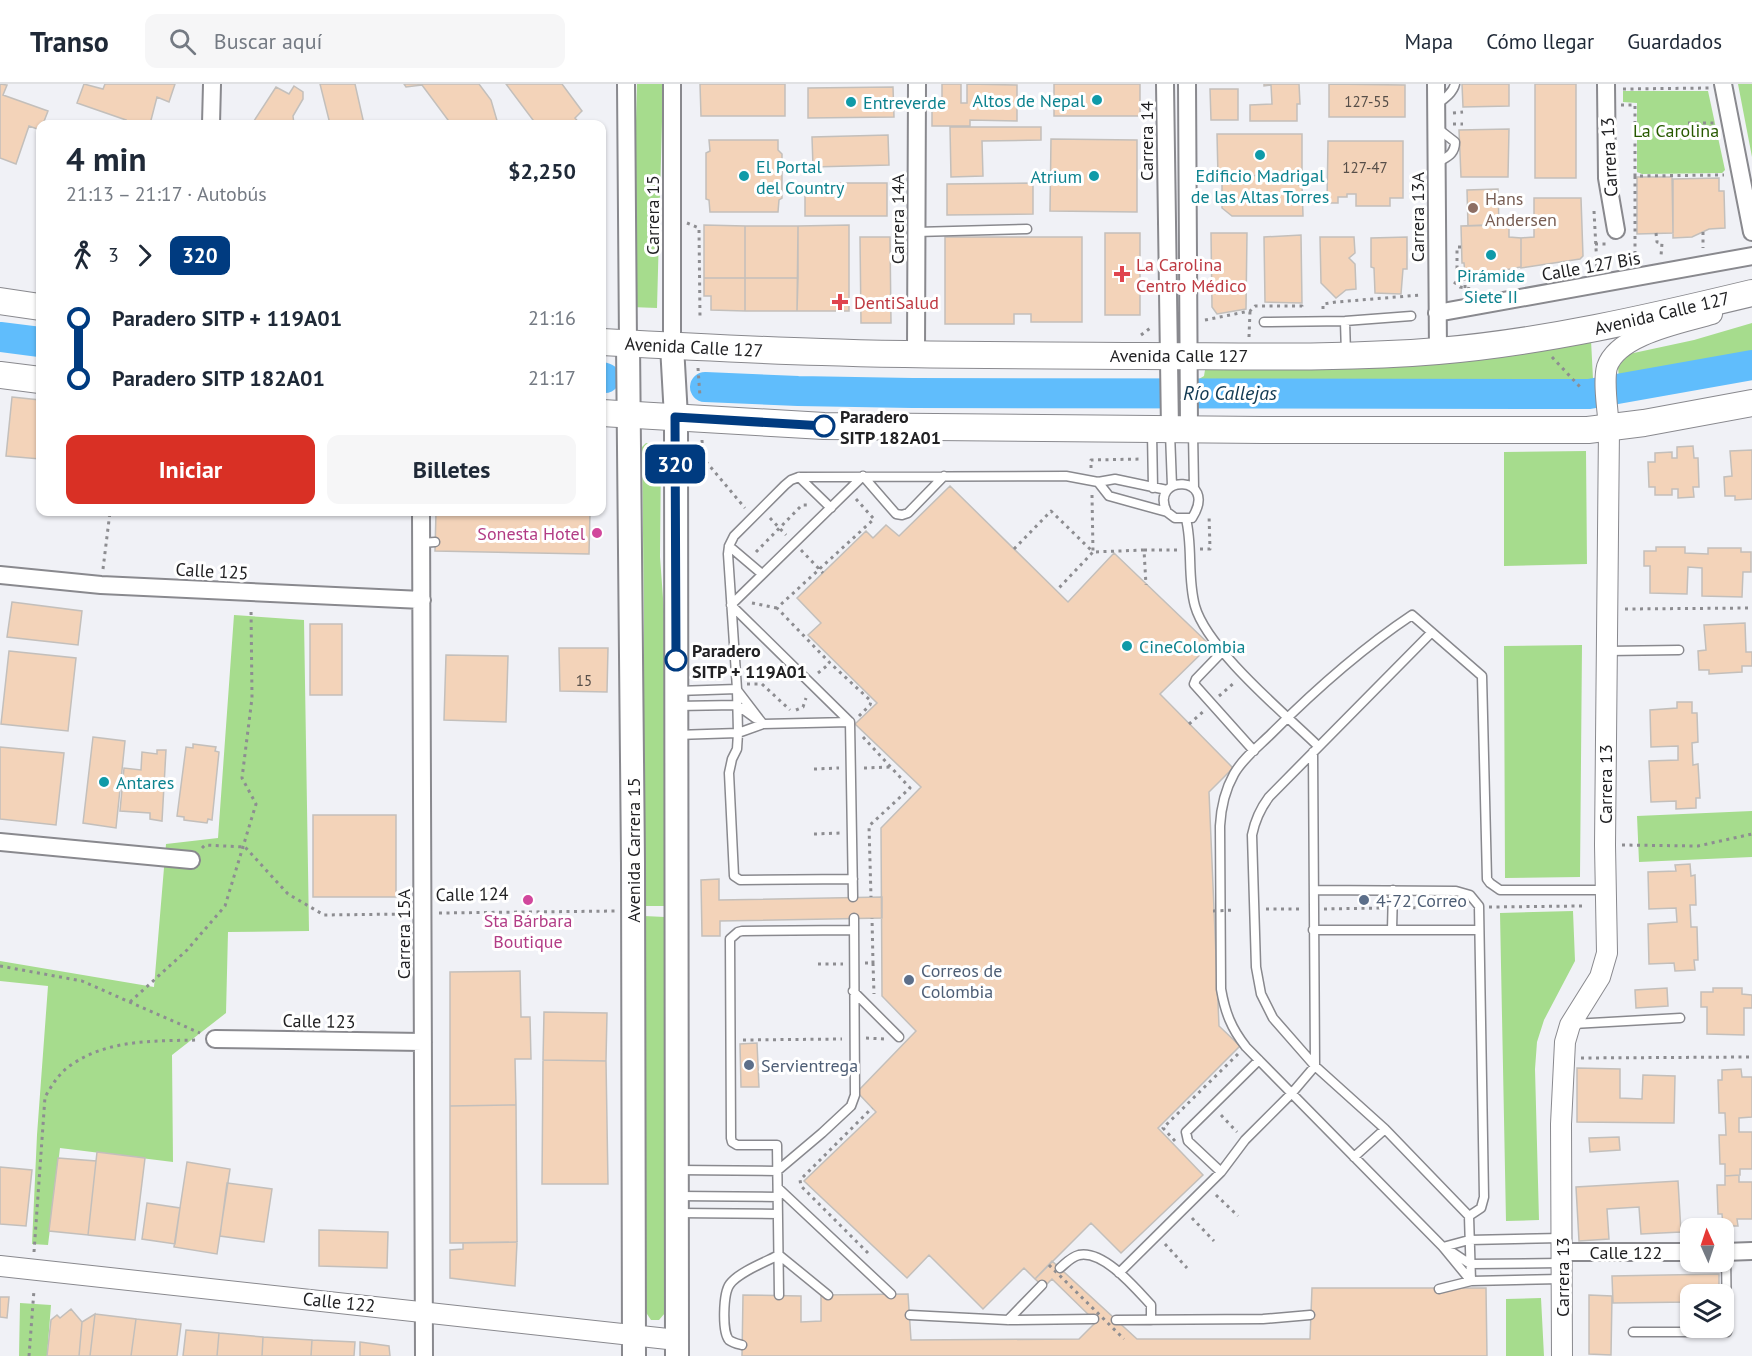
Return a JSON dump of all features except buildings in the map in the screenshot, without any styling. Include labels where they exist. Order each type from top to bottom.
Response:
[{"type":"main road","name":"Avenida Calle 127","points":[[606,342],[1178,363],[1438,351],[1542,338],[1599,328],[1752,294]]},
{"type":"main road","points":[[0,301],[36,306]]},
{"type":"main road","name":"Avenida Carrera 15","points":[[628,344],[634,892],[634,1345]]},
{"type":"main road","points":[[672,346],[675,417],[677,1348]]},
{"type":"main road","points":[[0,375],[36,380]]},
{"type":"main road","points":[[606,413],[824,426],[1177,422],[1478,430],[1608,423],[1752,403]]},
{"type":"street","points":[[211,120],[212,84]]},
{"type":"street","name":"Carrera 15","points":[[626,84],[628,344]]},
{"type":"street","name":"Carrera 15","points":[[672,84],[672,346]]},
{"type":"street","name":"Carrera 14A","points":[[916,84],[916,354]]},
{"type":"street","name":"Carrera 14","points":[[1165,84],[1166,197],[1178,363]]},
{"type":"street","name":"Carrera 14","points":[[1177,422],[1187,196],[1187,84]]},
{"type":"street","name":"Carrera 13A","points":[[1436,84],[1438,351]]},
{"type":"street","name":"Carrera 13","points":[[1606,84],[1607,177],[1616,230]]},
{"type":"street","points":[[1716,86],[1752,232]]},
{"type":"street","name":"Carrera 14","points":[[1166,197],[1187,196]]},
{"type":"street","name":"Calle 127 Bis","points":[[1437,313],[1752,256]]},
{"type":"street","name":"Carrera 13","points":[[1562,1356],[1561,1124],[1565,1042],[1570,1025],[1600,977],[1607,953],[1605,844],[1607,367],[1613,355],[1638,338],[1717,312],[1752,294]]},
{"type":"street","name":"Carrera 15A","points":[[422,516],[428,542],[422,600],[424,1356]]},
{"type":"street","name":"Calle 125","points":[[0,575],[101,585],[422,600]]},
{"type":"street","points":[[0,843],[191,860]]},
{"type":"street","name":"Calle 123","points":[[215,1039],[423,1041]]},
{"type":"street","points":[[1734,1252],[1752,1251]]},
{"type":"street","name":"Calle 122","points":[[1561,1258],[1680,1252]]},
{"type":"street","name":"Calle 122","points":[[0,1266],[423,1311],[634,1345],[677,1348]]},
{"type":"lane","points":[[1436,104],[1447,96],[1455,84]]},
{"type":"lane","points":[[916,232],[1027,229]]},
{"type":"lane","points":[[1264,322],[1345,321],[1411,316]]},
{"type":"lane","points":[[1345,321],[1346,354]]},
{"type":"lane","points":[[1153,488],[1177,422]]},
{"type":"lane","points":[[1167,512],[1163,501],[1169,488],[1177,422]]},
{"type":"lane","points":[[1098,482],[1109,496],[1167,512],[1175,518],[1192,518],[1200,499],[1194,488],[1177,422]]},
{"type":"lane","points":[[863,476],[896,514],[902,515],[908,513],[944,476]]},
{"type":"lane","points":[[731,605],[863,476]]},
{"type":"lane","points":[[853,879],[740,880],[734,876],[729,773],[737,749],[738,733],[729,546],[734,536],[784,485],[799,477],[1066,476],[1098,482],[1115,479],[1153,488],[1169,488],[1183,483],[1194,488]]},
{"type":"lane","points":[[799,477],[831,508]]},
{"type":"lane","points":[[1119,1273],[1221,1172],[1245,1140],[1292,1093],[1315,1066],[1313,930],[1316,749],[1223,651],[1202,623],[1196,609],[1191,583],[1186,519]]},
{"type":"lane","points":[[729,546],[762,574]]},
{"type":"lane","points":[[731,605],[850,722],[854,897]]},
{"type":"lane","points":[[1471,1281],[1443,1247],[1246,1047],[1230,1023],[1221,989],[1220,826],[1221,809],[1226,790],[1235,772],[1288,717],[1383,634],[1412,615],[1482,676],[1487,879],[1500,890],[1606,890]]},
{"type":"lane","points":[[1431,633],[1269,796],[1261,808],[1255,820],[1251,849],[1256,967],[1262,994],[1273,1018],[1315,1066],[1385,1129],[1469,1216],[1471,1281]]},
{"type":"lane","points":[[1606,651],[1679,650]]},
{"type":"lane","points":[[1223,651],[1194,684],[1254,751]]},
{"type":"lane","points":[[676,698],[737,687]]},
{"type":"lane","points":[[737,687],[763,724]]},
{"type":"lane","points":[[676,698],[737,705],[763,724]]},
{"type":"lane","points":[[676,735],[738,733],[763,724],[850,722]]},
{"type":"lane","points":[[1314,890],[1456,891],[1470,895],[1479,906],[1484,1197],[1481,1208],[1469,1216]]},
{"type":"lane","points":[[1392,930],[1393,890]]},
{"type":"lane","points":[[677,1170],[777,1171],[851,1106],[856,1089],[853,991],[854,918]]},
{"type":"lane","points":[[779,1295],[777,1145],[737,1145],[732,1142],[729,945],[733,934],[742,931],[853,930]]},
{"type":"lane","points":[[1313,930],[1479,930]]},
{"type":"lane","points":[[853,991],[899,1037]]},
{"type":"lane","points":[[1570,1025],[1680,1018]]},
{"type":"lane","points":[[1221,1172],[1188,1141],[1186,1132],[1259,1060]]},
{"type":"lane","points":[[1354,1157],[1385,1129]]},
{"type":"lane","points":[[677,1204],[778,1192],[891,1294]]},
{"type":"lane","points":[[677,1204],[778,1214]]},
{"type":"lane","points":[[1443,1247],[1469,1240],[1561,1258]]},
{"type":"lane","points":[[1443,1247],[1470,1264],[1561,1258]]},
{"type":"lane","points":[[1060,1268],[1074,1257],[1084,1254],[1098,1258],[1119,1273],[1151,1305],[1151,1320]]},
{"type":"lane","points":[[779,1255],[828,1295]]},
{"type":"lane","points":[[742,1345],[729,1340],[726,1334],[725,1297],[727,1289],[736,1278],[779,1255]]},
{"type":"lane","points":[[1439,1289],[1561,1258]]},
{"type":"lane","points":[[1633,1332],[1727,1332],[1726,1272]]},
{"type":"lane","points":[[1008,1320],[1042,1286]]},
{"type":"lane","points":[[910,1315],[1008,1320],[1094,1319]]},
{"type":"lane","points":[[1116,1320],[1263,1319],[1310,1315]]},
{"type":"path","points":[[1635,265],[1635,105],[1621,105],[1622,88],[1716,86]]},
{"type":"path","points":[[1688,123],[1711,123]]},
{"type":"path","points":[[1635,176],[1728,175]]},
{"type":"path","points":[[686,222],[699,228],[700,318]]},
{"type":"path","points":[[1656,233],[1657,242],[1662,243],[1661,260],[1675,258],[1676,270]]},
{"type":"path","points":[[1461,247],[1457,247],[1457,270],[1465,279],[1465,288]]},
{"type":"path","points":[[1552,276],[1563,274]]},
{"type":"path","points":[[1452,281],[1472,289]]},
{"type":"path","points":[[1483,287],[1504,283]]},
{"type":"path","points":[[1323,315],[1323,304],[1421,295]]},
{"type":"path","points":[[1249,340],[1250,312],[1255,306],[1302,306],[1302,316]]},
{"type":"path","points":[[1200,314],[1202,320],[1250,312]]},
{"type":"path","points":[[1134,340],[1154,325]]},
{"type":"path","points":[[1542,338],[1544,348],[1581,388]]},
{"type":"path","points":[[703,458],[748,510]]},
{"type":"path","points":[[1014,549],[1051,511],[1093,552],[1057,590]]},
{"type":"path","points":[[101,585],[110,516]]},
{"type":"path","points":[[1144,550],[1190,549]]},
{"type":"path","points":[[130,1002],[187,950],[225,906],[245,847],[256,804],[243,778],[252,698],[251,592]]},
{"type":"path","points":[[1623,609],[1752,608]]},
{"type":"path","points":[[737,687],[762,684],[787,708],[795,711],[803,706],[816,675],[830,663]]},
{"type":"path","points":[[1605,844],[1698,846],[1752,834]]},
{"type":"path","points":[[191,860],[205,845],[245,847]]},
{"type":"path","name":"Calle 124","points":[[245,847],[288,894],[324,915],[620,911]]},
{"type":"path","points":[[1314,909],[1583,906]]},
{"type":"path","points":[[1266,909],[1303,909]]},
{"type":"path","points":[[1213,910],[1235,910]]},
{"type":"path","points":[[0,966],[82,981],[215,1039]]},
{"type":"path","points":[[730,1040],[883,1038],[889,1045]]},
{"type":"path","points":[[34,1254],[45,1097],[55,1080],[70,1065],[86,1057],[131,1042],[215,1039]]},
{"type":"path","points":[[1179,1145],[1163,1128],[1246,1047]]},
{"type":"path","points":[[1574,1058],[1752,1057]]},
{"type":"path","points":[[872,1108],[801,1178],[800,1184],[873,1258]]},
{"type":"path","points":[[1207,1186],[1238,1216]]},
{"type":"path","points":[[1183,1209],[1214,1241]]},
{"type":"path","points":[[1156,1236],[1187,1268]]},
{"type":"path","points":[[1048,1265],[1124,1339]]},
{"type":"path","points":[[29,1356],[34,1290]]},
{"type":"green space","points":[[637,84],[663,84],[657,308],[631,307]]},
{"type":"green space","points":[[1738,84],[1752,84],[1752,157]]},
{"type":"green space","name":"La Carolina","points":[[1623,91],[1708,91],[1725,170],[1722,173],[1642,174],[1637,172],[1637,103],[1623,102]]},
{"type":"green space","points":[[1752,323],[1752,356],[1619,379],[1618,367],[1629,354],[1694,340]]},
{"type":"green space","points":[[1591,340],[1593,379],[1199,379],[1204,376],[1205,370],[1371,367]]},
{"type":"green space","points":[[646,443],[659,445],[661,450],[660,557],[666,639],[664,906],[643,906],[642,447]]},
{"type":"green space","points":[[1586,451],[1587,564],[1504,566],[1504,452]]},
{"type":"green space","points":[[234,615],[304,620],[309,931],[228,932],[226,1013],[172,1055],[173,1162],[60,1148],[48,1245],[32,1244],[48,986],[0,981],[0,961],[154,987],[166,844],[218,838]]},
{"type":"green space","points":[[1582,645],[1580,877],[1505,878],[1504,646]]},
{"type":"green space","points":[[1752,811],[1752,857],[1639,862],[1637,816]]},
{"type":"green space","points":[[1573,911],[1575,961],[1544,1020],[1537,1042],[1535,1069],[1539,1220],[1506,1221],[1500,913]]},
{"type":"green space","points":[[644,916],[665,917],[667,1228],[665,1313],[659,1320],[651,1320],[645,1311]]},
{"type":"green space","points":[[1541,1298],[1544,1356],[1506,1356],[1506,1299]]},
{"type":"green space","points":[[20,1303],[51,1305],[47,1356],[19,1356]]},
{"type":"waterway","name":"Río Callejas","points":[[0,337],[36,342]]},
{"type":"waterway","name":"Río Callejas","points":[[705,387],[912,393],[1589,394],[1752,365]]},
{"type":"bus line","name":"320","points":[[676,660],[675,417],[824,426]]},
{"type":"place","name":"Altos de Nepal","points":[[1097,100]]},
{"type":"place","name":"Entreverde","points":[[851,102]]},
{"type":"place","name":"Edificio Madrigal de las Altas Torres","points":[[1260,155]]},
{"type":"place","name":"El Portal del Country","points":[[744,176]]},
{"type":"place","name":"Atrium","points":[[1094,176]]},
{"type":"place","name":"Hans Andersen","points":[[1473,208]]},
{"type":"place","name":"Pirámide Siete II","points":[[1491,255]]},
{"type":"place","name":"La Carolina Centro Médico","points":[[1122,274]]},
{"type":"place","name":"DentiSalud","points":[[840,302]]},
{"type":"place","name":"Paradero SITP 182A01","points":[[824,426]]},
{"type":"place","name":"Sonesta Hotel","points":[[597,533]]},
{"type":"place","name":"CineColombia","points":[[1127,646]]},
{"type":"place","name":"Paradero SITP + 119A01","points":[[676,660]]},
{"type":"place","name":"Antares","points":[[104,782]]},
{"type":"place","name":"Sta Bárbara Boutique","points":[[528,900]]},
{"type":"place","name":"4-72 Correo","points":[[1364,900]]},
{"type":"place","name":"Correos de Colombia","points":[[909,980]]},
{"type":"place","name":"Servientrega","points":[[749,1065]]}]
